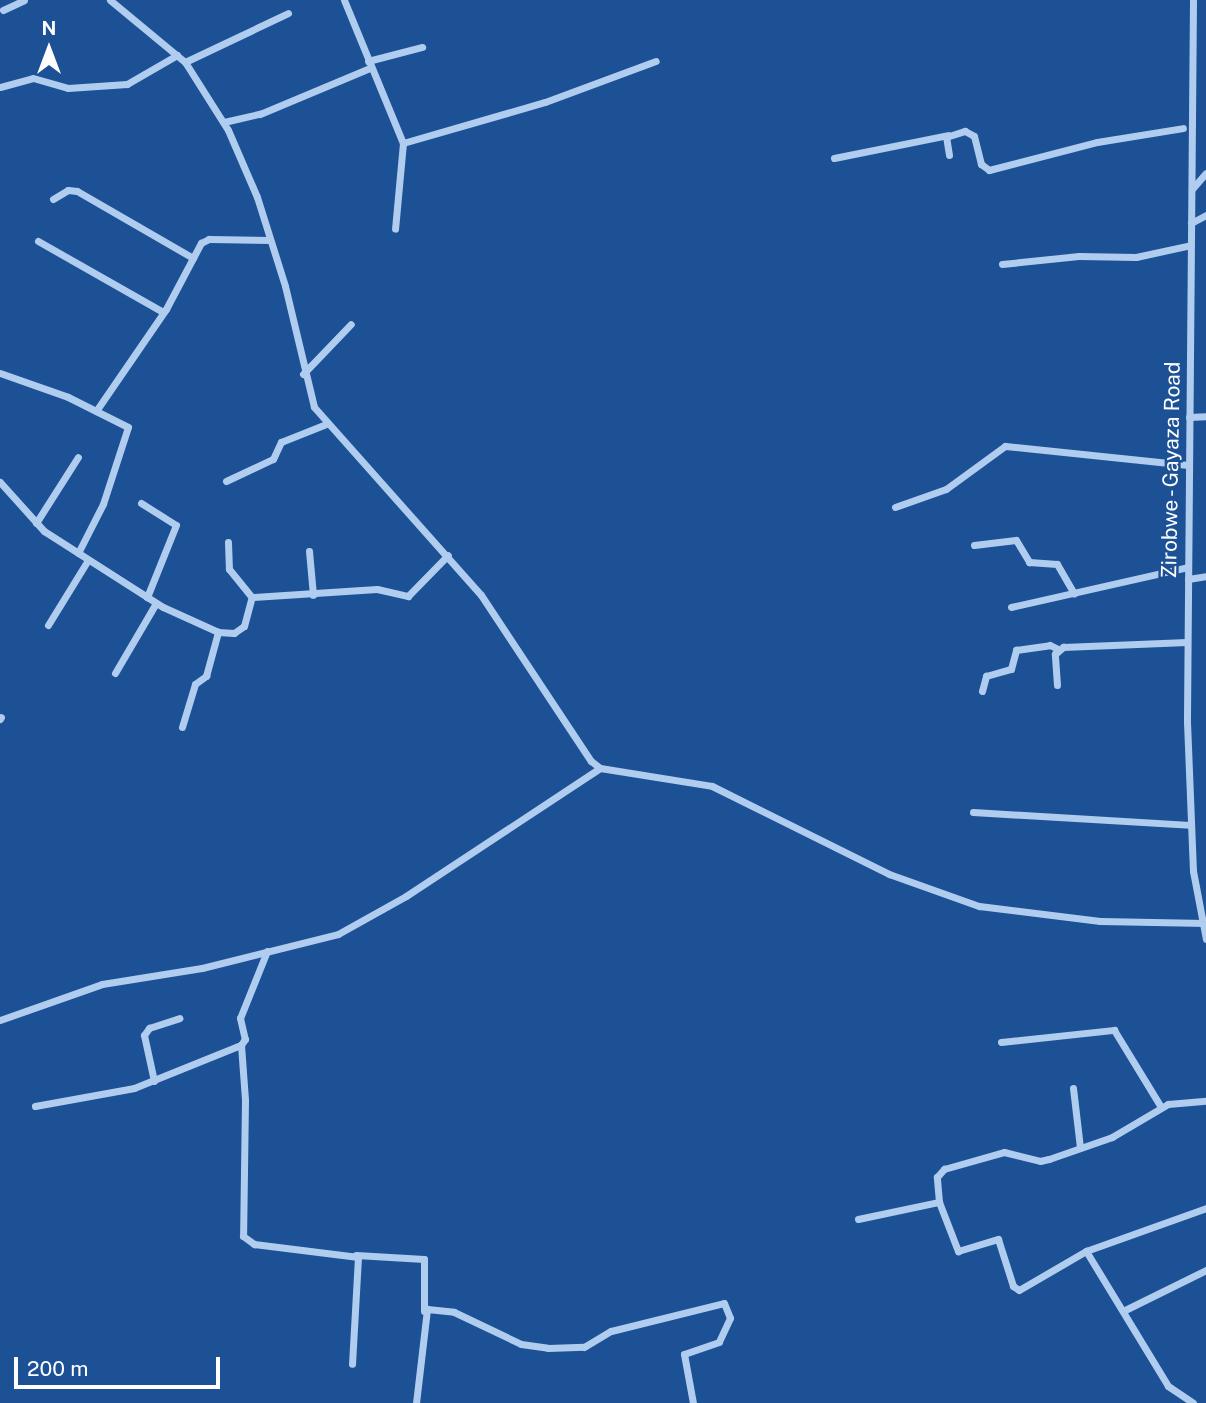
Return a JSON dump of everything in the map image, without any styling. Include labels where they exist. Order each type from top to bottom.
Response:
[{"type":"street","points":[[4,10],[24,0]]},
{"type":"street","points":[[110,0],[185,62],[224,122],[271,240],[309,398],[327,425],[448,555],[501,621],[563,722],[600,768]]},
{"type":"street","points":[[344,0],[403,143],[395,229]]},
{"type":"street","name":"Zirobwe - Gayaza Road","points":[[1193,0],[1187,642],[1190,825],[1206,939]]},
{"type":"street","points":[[185,62],[288,13]]},
{"type":"street","points":[[224,122],[260,114],[369,64],[422,47]]},
{"type":"street","points":[[0,87],[33,78],[68,88],[127,84],[177,55]]},
{"type":"street","points":[[403,143],[545,102],[656,61]]},
{"type":"street","points":[[834,158],[965,131],[974,136],[981,164],[989,170],[1097,142],[1183,128]]},
{"type":"street","points":[[948,135],[949,155]]},
{"type":"street","points":[[1192,190],[1206,173]]},
{"type":"street","points":[[53,199],[68,190],[77,191],[193,258]]},
{"type":"street","points":[[1191,223],[1206,215]]},
{"type":"street","points":[[96,411],[163,312],[193,258],[209,239],[271,240]]},
{"type":"street","points":[[38,241],[163,312]]},
{"type":"street","points":[[1002,264],[1079,256],[1136,257],[1191,245]]},
{"type":"street","points":[[303,374],[351,324]]},
{"type":"street","points":[[0,373],[96,411],[128,427],[103,505],[78,554]]},
{"type":"street","points":[[1189,417],[1206,415]]},
{"type":"street","points":[[226,481],[273,459],[281,442],[327,425]]},
{"type":"street","points":[[895,507],[946,489],[1005,446],[1188,465]]},
{"type":"street","points":[[36,523],[78,457]]},
{"type":"street","points":[[0,482],[36,523],[78,554],[156,603],[218,632],[240,631],[252,597]]},
{"type":"street","points":[[141,503],[176,525],[147,597]]},
{"type":"street","points":[[974,545],[1016,540],[1029,562],[1057,564],[1074,594]]},
{"type":"street","points":[[228,542],[229,569],[252,597]]},
{"type":"street","points":[[309,551],[313,595]]},
{"type":"street","points":[[252,597],[377,589],[408,596],[448,555]]},
{"type":"street","points":[[48,625],[88,560]]},
{"type":"street","points":[[1011,607],[1188,567]]},
{"type":"street","points":[[1188,579],[1206,576]]},
{"type":"street","points":[[114,673],[156,603]]},
{"type":"street","points":[[182,727],[195,684],[206,677],[218,632]]},
{"type":"street","points":[[982,691],[986,676],[1011,669],[1016,650],[1050,645],[1058,649],[1187,642]]},
{"type":"street","points":[[1056,685],[1058,649]]},
{"type":"street","points":[[0,1020],[102,984],[172,974],[315,942],[360,923],[600,768],[712,786],[889,874],[979,906],[1100,921],[1203,923]]},
{"type":"street","points":[[972,812],[1190,825]]},
{"type":"street","points":[[36,1106],[154,1081],[241,1045],[245,1040],[240,1018],[267,951]]},
{"type":"street","points":[[154,1081],[144,1035],[149,1028],[178,1018]]},
{"type":"street","points":[[1001,1042],[1111,1029],[1161,1107]]},
{"type":"street","points":[[241,1045],[245,1100],[243,1236],[254,1244],[424,1259],[424,1311],[416,1403]]},
{"type":"street","points":[[1073,1088],[1080,1148]]},
{"type":"street","points":[[1206,1101],[1161,1107],[1112,1137],[1040,1161],[1004,1152],[939,1171],[939,1202],[958,1251],[998,1239],[1016,1289],[1022,1290],[1086,1251],[1206,1209]]},
{"type":"street","points":[[858,1219],[939,1202]]},
{"type":"street","points":[[1086,1251],[1168,1386],[1193,1403]]},
{"type":"street","points":[[352,1364],[356,1255]]},
{"type":"street","points":[[1124,1311],[1206,1270]]},
{"type":"street","points":[[424,1311],[430,1308],[454,1312],[528,1347],[584,1347],[611,1331],[724,1303],[730,1318],[719,1342],[684,1354],[693,1403]]}]
